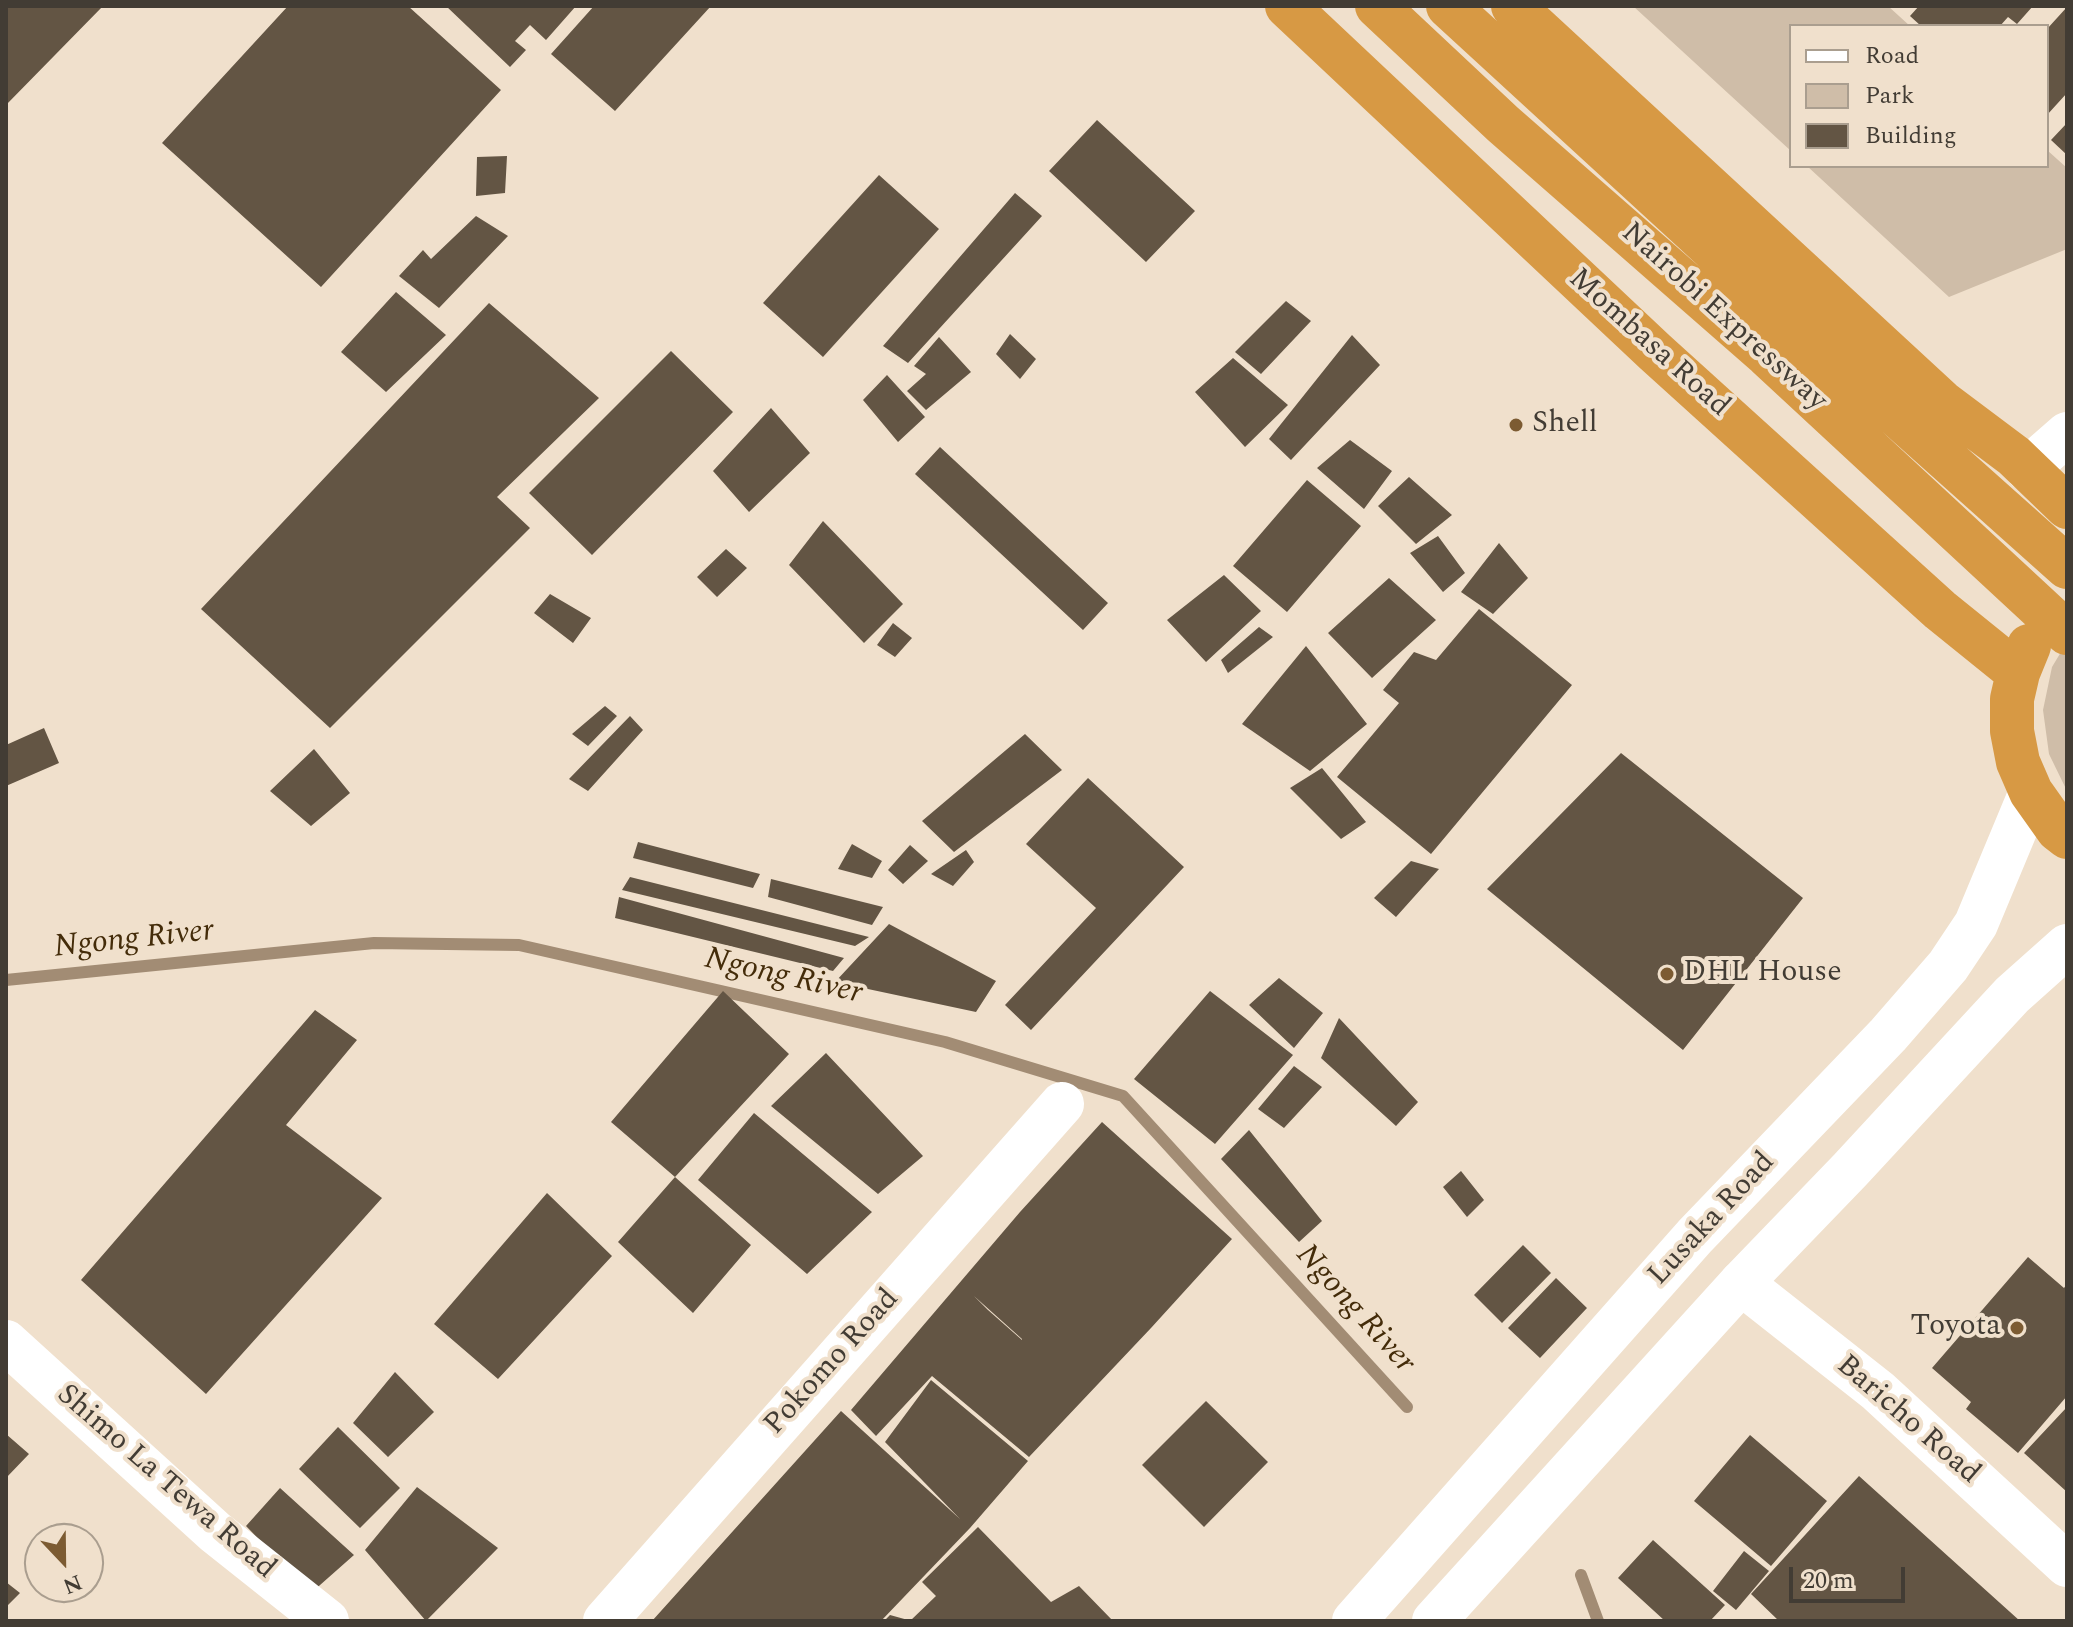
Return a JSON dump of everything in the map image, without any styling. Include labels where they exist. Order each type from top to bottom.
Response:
[{"type":"highway","name":"Mombasa Road","points":[[1287,6],[1655,352],[1940,610],[2018,673]]},
{"type":"highway","name":"Nairobi Expressway","points":[[1377,6],[1503,124],[1767,355],[2067,633]]},
{"type":"highway","name":"Nairobi Expressway","points":[[1448,6],[1788,318],[2067,567]]},
{"type":"highway","points":[[1513,6],[1942,402],[1969,420],[2067,507]]},
{"type":"highway","points":[[2067,593],[2036,628],[2018,673],[2012,699],[2012,731],[2018,762],[2031,792],[2058,830],[2067,837]]},
{"type":"main road","points":[[2027,469],[2067,434]]},
{"type":"main road","name":"Lusaka Road","points":[[1354,1621],[1695,1236],[1888,1035],[1948,966],[1976,924],[2031,792]]},
{"type":"main road","points":[[1434,1621],[1741,1283],[2012,995],[2067,946]]},
{"type":"main road","name":"Pokomo Road","points":[[605,1621],[1062,1104]]},
{"type":"main road","name":"Baricho Road","points":[[1741,1283],[1878,1391],[2067,1565]]},
{"type":"main road","name":"Shimo La Tewa Road","points":[[6,1342],[215,1532],[327,1621]]},
{"type":"green space","points":[[1633,6],[1888,6],[1908,24],[1789,24],[1789,149]]},
{"type":"green space","points":[[2049,152],[2067,168],[2067,249],[1949,297],[1809,168],[2049,168]]},
{"type":"green space","points":[[2067,642],[2067,791],[2049,754],[2043,710],[2052,667]]},
{"type":"building","points":[[6,6],[103,6],[6,105]]},
{"type":"building","points":[[288,6],[408,6],[501,90],[321,287],[162,143]]},
{"type":"building","points":[[446,6],[576,6],[546,40],[530,25],[515,41],[526,50],[510,67]]},
{"type":"building","points":[[594,6],[711,6],[615,111],[551,54]]},
{"type":"building","points":[[1919,6],[2033,6],[2017,24],[2008,17],[2002,24],[1919,24],[1910,16]]},
{"type":"building","points":[[2067,7],[2067,93],[2049,113],[2049,27]]},
{"type":"building","points":[[1097,120],[1195,211],[1146,262],[1049,171]]},
{"type":"building","points":[[2067,123],[2067,155],[2051,140]]},
{"type":"building","points":[[507,156],[505,193],[476,196],[477,157]]},
{"type":"building","points":[[879,175],[939,229],[823,357],[763,303]]},
{"type":"building","points":[[1015,193],[1042,216],[908,363],[883,346]]},
{"type":"building","points":[[476,216],[508,236],[439,308],[399,276],[423,250],[431,259]]},
{"type":"building","points":[[396,292],[446,335],[386,392],[341,352]]},
{"type":"building","points":[[1286,301],[1311,321],[1261,374],[1235,352]]},
{"type":"building","points":[[489,303],[599,398],[497,497],[530,528],[330,728],[201,609]]},
{"type":"building","points":[[1010,334],[1036,359],[1020,379],[996,354]]},
{"type":"building","points":[[1352,335],[1380,365],[1291,460],[1269,439]]},
{"type":"building","points":[[939,337],[971,372],[926,410],[907,391],[926,374],[914,366]]},
{"type":"building","points":[[671,351],[733,412],[592,555],[529,493]]},
{"type":"building","points":[[1233,358],[1288,405],[1245,447],[1195,392]]},
{"type":"building","points":[[887,375],[925,417],[898,442],[863,400]]},
{"type":"building","points":[[771,408],[810,453],[749,512],[713,471]]},
{"type":"building","points":[[1350,440],[1392,471],[1364,509],[1317,468]]},
{"type":"building","points":[[940,447],[1108,603],[1083,630],[915,474]]},
{"type":"building","points":[[1409,477],[1452,515],[1416,544],[1378,506]]},
{"type":"building","points":[[1307,480],[1361,526],[1287,612],[1233,566]]},
{"type":"building","points":[[823,521],[903,604],[864,643],[789,565]]},
{"type":"building","points":[[1438,536],[1465,573],[1443,592],[1410,553]]},
{"type":"building","points":[[1499,543],[1528,578],[1493,614],[1461,592]]},
{"type":"building","points":[[726,549],[747,568],[717,597],[697,577]]},
{"type":"building","points":[[1224,575],[1261,611],[1206,662],[1167,620]]},
{"type":"building","points":[[1389,578],[1436,620],[1372,678],[1328,633]]},
{"type":"building","points":[[550,594],[591,618],[573,643],[534,613]]},
{"type":"building","points":[[1479,609],[1572,685],[1431,854],[1337,777],[1399,703],[1383,690],[1414,652],[1436,660]]},
{"type":"building","points":[[893,623],[912,638],[895,657],[877,645]]},
{"type":"building","points":[[1259,627],[1273,637],[1228,673],[1221,660]]},
{"type":"building","points":[[1306,646],[1367,724],[1310,771],[1242,724]]},
{"type":"building","points":[[605,706],[617,716],[588,746],[572,734]]},
{"type":"building","points":[[630,716],[643,730],[588,791],[569,779]]},
{"type":"building","points":[[44,728],[59,763],[6,786],[6,745]]},
{"type":"building","points":[[1025,734],[1062,770],[954,852],[922,821]]},
{"type":"building","points":[[314,749],[350,793],[311,826],[270,791]]},
{"type":"building","name":"DHL House","points":[[1621,753],[1803,898],[1683,1050],[1487,889]]},
{"type":"building","points":[[1322,768],[1366,822],[1341,839],[1290,788]]},
{"type":"building","points":[[1088,778],[1184,867],[1031,1030],[1005,1005],[1096,908],[1026,844]]},
{"type":"building","points":[[638,842],[760,874],[753,888],[633,858]]},
{"type":"building","points":[[852,844],[882,861],[872,878],[838,869]]},
{"type":"building","points":[[910,845],[928,861],[903,884],[888,870]]},
{"type":"building","points":[[966,850],[974,862],[953,886],[931,874]]},
{"type":"building","points":[[1411,861],[1439,869],[1396,917],[1374,898]]},
{"type":"building","points":[[630,877],[869,937],[855,946],[622,890]]},
{"type":"building","points":[[771,879],[883,907],[872,925],[768,897]]},
{"type":"building","points":[[619,897],[844,958],[833,971],[615,918]]},
{"type":"building","points":[[889,924],[996,981],[976,1012],[835,982]]},
{"type":"building","points":[[1279,978],[1323,1013],[1294,1048],[1249,1005]]},
{"type":"building","points":[[723,991],[789,1054],[675,1177],[611,1122]]},
{"type":"building","points":[[1210,991],[1293,1055],[1215,1144],[1134,1079]]},
{"type":"building","points":[[315,1010],[357,1040],[286,1125],[382,1198],[206,1394],[81,1280]]},
{"type":"building","points":[[1339,1018],[1418,1102],[1396,1126],[1321,1058]]},
{"type":"building","points":[[826,1053],[923,1156],[878,1194],[771,1106]]},
{"type":"building","points":[[1294,1066],[1322,1087],[1284,1128],[1258,1109]]},
{"type":"building","points":[[754,1113],[872,1212],[807,1274],[698,1180]]},
{"type":"building","points":[[1102,1122],[1232,1239],[1029,1457],[932,1376],[876,1436],[851,1410],[1020,1212]],"holes":[[[974,1296],[1022,1339],[988,1310]]]},
{"type":"building","points":[[1249,1130],[1322,1221],[1299,1242],[1221,1159]]},
{"type":"building","points":[[1461,1171],[1484,1200],[1467,1217],[1443,1187]]},
{"type":"building","points":[[675,1177],[751,1245],[693,1313],[618,1242]]},
{"type":"building","points":[[547,1193],[612,1256],[498,1379],[434,1324]]},
{"type":"building","points":[[1523,1245],[1551,1273],[1502,1323],[1474,1295]]},
{"type":"building","name":"Toyota","points":[[2028,1257],[2064,1288],[2067,1284],[2067,1396],[2018,1453],[1966,1409],[1971,1402],[1932,1368]]},
{"type":"building","points":[[1556,1278],[1587,1308],[1540,1358],[1508,1328]]},
{"type":"building","points":[[395,1372],[434,1412],[388,1457],[353,1423]]},
{"type":"building","points":[[931,1380],[1028,1461],[970,1528],[881,1621],[652,1621],[841,1411],[960,1519],[885,1442]]},
{"type":"building","points":[[1206,1401],[1268,1462],[1204,1527],[1142,1465]]},
{"type":"building","name":"Toyota","points":[[2067,1407],[2067,1492],[2024,1453]]},
{"type":"building","points":[[338,1427],[400,1488],[360,1528],[299,1469]]},
{"type":"building","points":[[6,1434],[29,1454],[6,1478]]},
{"type":"building","points":[[1750,1435],[1827,1501],[1771,1566],[1694,1501]]},
{"type":"building","points":[[1859,1476],[2020,1621],[1779,1621],[1751,1594]]},
{"type":"building","points":[[417,1487],[498,1548],[426,1621],[365,1550]]},
{"type":"building","points":[[280,1488],[354,1555],[311,1593],[246,1526]]},
{"type":"building","points":[[978,1527],[1051,1602],[1079,1586],[1113,1621],[910,1621],[936,1596],[922,1582]]},
{"type":"building","points":[[1653,1540],[1725,1605],[1710,1621],[1665,1621],[1618,1578]]},
{"type":"building","points":[[1744,1551],[1769,1571],[1736,1610],[1713,1591]]},
{"type":"building","points":[[6,1582],[20,1593],[6,1607]]},
{"type":"building","points":[[890,1615],[908,1620],[908,1621],[884,1621]]},
{"type":"waterway","name":"Ngong River","points":[[6,980],[374,943],[519,945],[945,1042],[1123,1096],[1407,1407]]},
{"type":"waterway","name":"Ngong River","points":[[1581,1575],[1598,1621]]},
{"type":"place","name":"Shell","points":[[1516,425]]},
{"type":"place","name":"DHL House","points":[[1667,974]]},
{"type":"place","name":"Toyota","points":[[2017,1328]]}]
